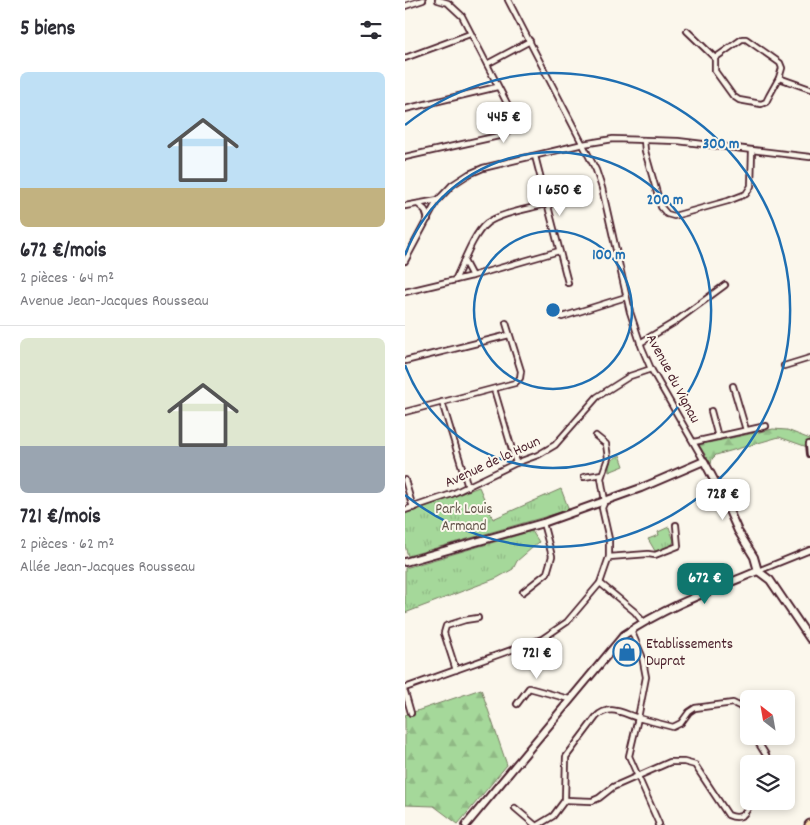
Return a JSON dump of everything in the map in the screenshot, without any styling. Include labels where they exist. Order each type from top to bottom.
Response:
[{"type":"street","points":[[405,6],[423,0]]},
{"type":"street","points":[[405,157],[503,135],[509,132],[514,122],[513,115],[462,16],[448,2],[438,0]]},
{"type":"street","name":"Avenue du Vignau","points":[[508,0],[596,170],[602,188],[626,297],[640,343],[651,368],[727,504],[738,531],[754,557],[758,570],[770,580],[810,639]]},
{"type":"street","points":[[687,31],[715,58],[715,71],[733,96],[739,100],[761,104],[766,102],[779,78],[782,68],[780,62],[746,39],[738,40],[715,58]]},
{"type":"street","points":[[405,58],[470,34]]},
{"type":"street","points":[[487,64],[530,41]]},
{"type":"street","points":[[779,78],[810,89]]},
{"type":"street","points":[[405,109],[497,87]]},
{"type":"street","points":[[405,261],[438,200],[452,185],[477,170],[583,144],[613,139],[678,141],[810,157]]},
{"type":"street","points":[[644,140],[645,151],[661,207],[667,214],[674,216],[746,194],[751,186],[752,151]]},
{"type":"street","points":[[535,156],[568,283]]},
{"type":"street","points":[[405,206],[438,200]]},
{"type":"street","points":[[417,204],[425,210],[428,219]]},
{"type":"street","points":[[455,280],[478,233],[487,223],[499,217],[546,204]]},
{"type":"street","points":[[405,292],[472,276],[559,251]]},
{"type":"street","points":[[464,261],[472,276]]},
{"type":"street","points":[[640,343],[675,322],[725,285]]},
{"type":"street","points":[[562,317],[626,297]]},
{"type":"street","points":[[405,412],[515,384],[521,371],[506,323]]},
{"type":"street","points":[[405,361],[509,335]]},
{"type":"street","points":[[785,366],[810,358]]},
{"type":"street","name":"Avenue de la Houn","points":[[405,510],[468,488],[516,463],[538,455],[555,445],[597,397],[630,376],[651,368]]},
{"type":"street","points":[[733,386],[746,430]]},
{"type":"street","points":[[494,389],[516,463]]},
{"type":"street","points":[[442,402],[468,488]]},
{"type":"street","points":[[711,411],[718,436]]},
{"type":"street","points":[[694,442],[765,426]]},
{"type":"street","points":[[405,688],[542,639],[567,622],[600,583],[609,557],[609,539],[602,508],[605,501],[601,478],[608,458],[606,444],[596,436]]},
{"type":"street","points":[[809,444],[810,454]]},
{"type":"street","points":[[405,562],[543,523],[641,488],[704,461]]},
{"type":"street","points":[[584,477],[602,474]]},
{"type":"street","points":[[405,480],[413,508]]},
{"type":"street","points":[[523,592],[547,573],[552,556],[543,523]]},
{"type":"street","points":[[609,557],[655,555],[678,546],[676,525]]},
{"type":"street","points":[[466,825],[616,642],[631,630],[665,611],[758,570],[810,550]]},
{"type":"street","points":[[600,583],[635,612],[643,622]]},
{"type":"street","points":[[456,670],[444,633],[447,626],[478,618]]},
{"type":"street","points":[[631,630],[641,656],[645,677],[629,756],[659,824],[657,825]]},
{"type":"street","points":[[517,704],[529,688],[569,699]]},
{"type":"street","points":[[405,692],[411,713]]},
{"type":"street","points":[[539,825],[553,816],[565,800],[566,758],[602,711],[608,709],[673,727],[681,723],[689,712],[695,708],[733,703],[740,706]]},
{"type":"street","points":[[565,800],[592,801],[613,787],[670,762],[684,762],[695,765],[727,815],[735,818],[744,814],[746,810]]},
{"type":"street","points":[[515,808],[535,825]]},
{"type":"street","points":[[735,818],[735,825]]},
{"type":"green space","points":[[773,429],[787,430],[810,439],[810,448],[779,437],[716,455],[712,459],[711,464],[699,445]]},
{"type":"green space","points":[[620,455],[624,466],[609,472],[611,462]]},
{"type":"green space","name":"Park Louis Armand","points":[[479,487],[493,519],[561,489],[569,510],[408,556],[405,546],[405,514]]},
{"type":"green space","points":[[669,527],[674,541],[666,549],[655,551],[648,539],[659,535],[658,532]]},
{"type":"green space","points":[[532,531],[539,542],[517,561],[513,569],[497,578],[405,613],[405,568]]},
{"type":"green space","points":[[481,689],[507,765],[458,824],[434,806],[405,805],[405,715]]},
{"type":"place","name":"Etablissements Duprat","points":[[627,652]]}]
